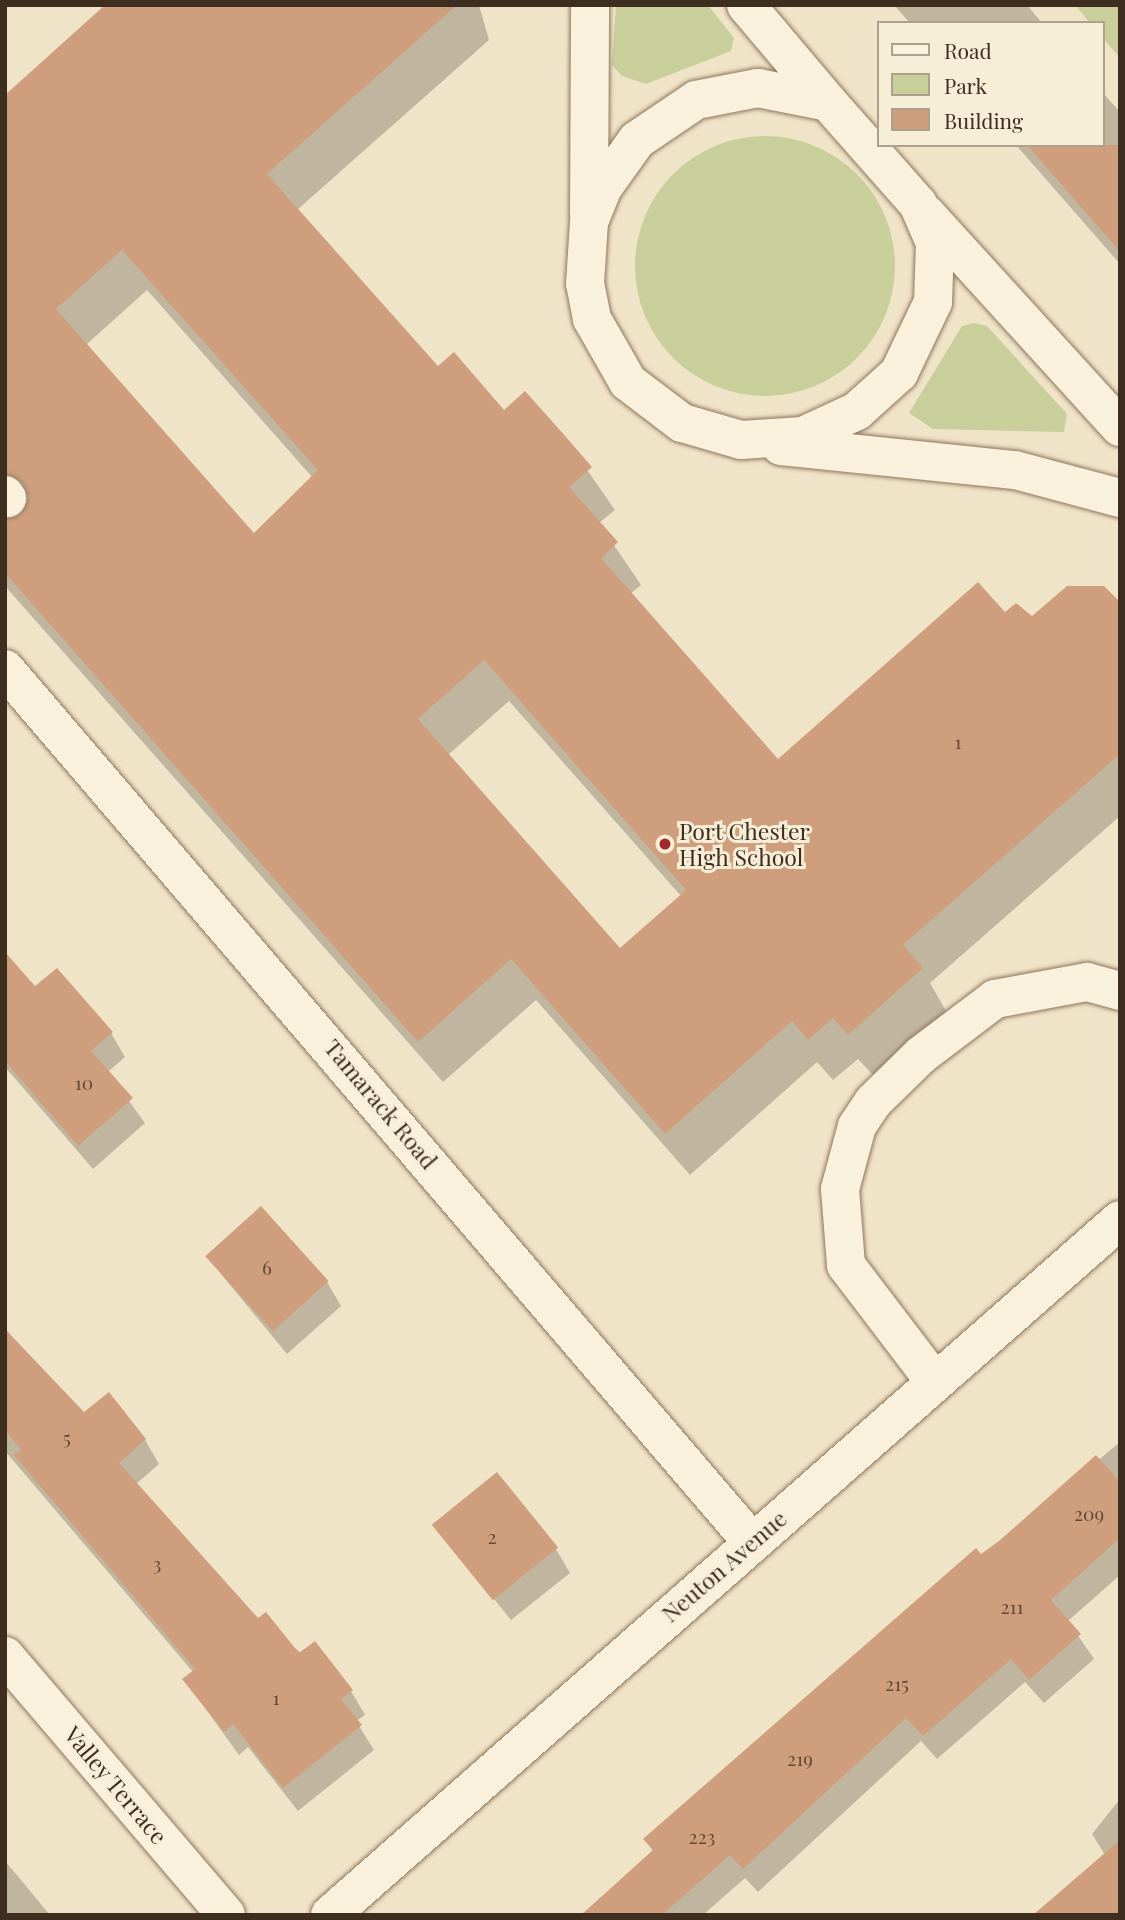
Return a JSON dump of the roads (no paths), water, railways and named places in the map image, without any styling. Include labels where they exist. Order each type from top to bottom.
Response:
[{"type":"street","points":[[590,5],[590,222],[585,284],[592,319],[628,382],[682,423],[741,440],[1015,470],[1120,498]]},
{"type":"street","points":[[746,5],[918,205],[1120,427]]},
{"type":"street","points":[[590,222],[601,189],[637,140],[696,100],[758,88],[828,102]]},
{"type":"street","points":[[741,440],[803,436],[857,411],[899,373],[933,302],[936,243],[918,205]]},
{"type":"street","name":"Tamarack Road","points":[[5,669],[752,1542]]},
{"type":"street","points":[[935,1382],[846,1265],[840,1189],[858,1126],[873,1102],[921,1055],[995,999],[1087,982],[1120,991]]},
{"type":"street","name":"Neuton Avenue","points":[[330,1915],[1120,1220]]},
{"type":"street","name":"Valley Terrace","points":[[5,1656],[226,1915]]},
{"type":"place","name":"Port Chester High School","points":[[665,844]]}]
